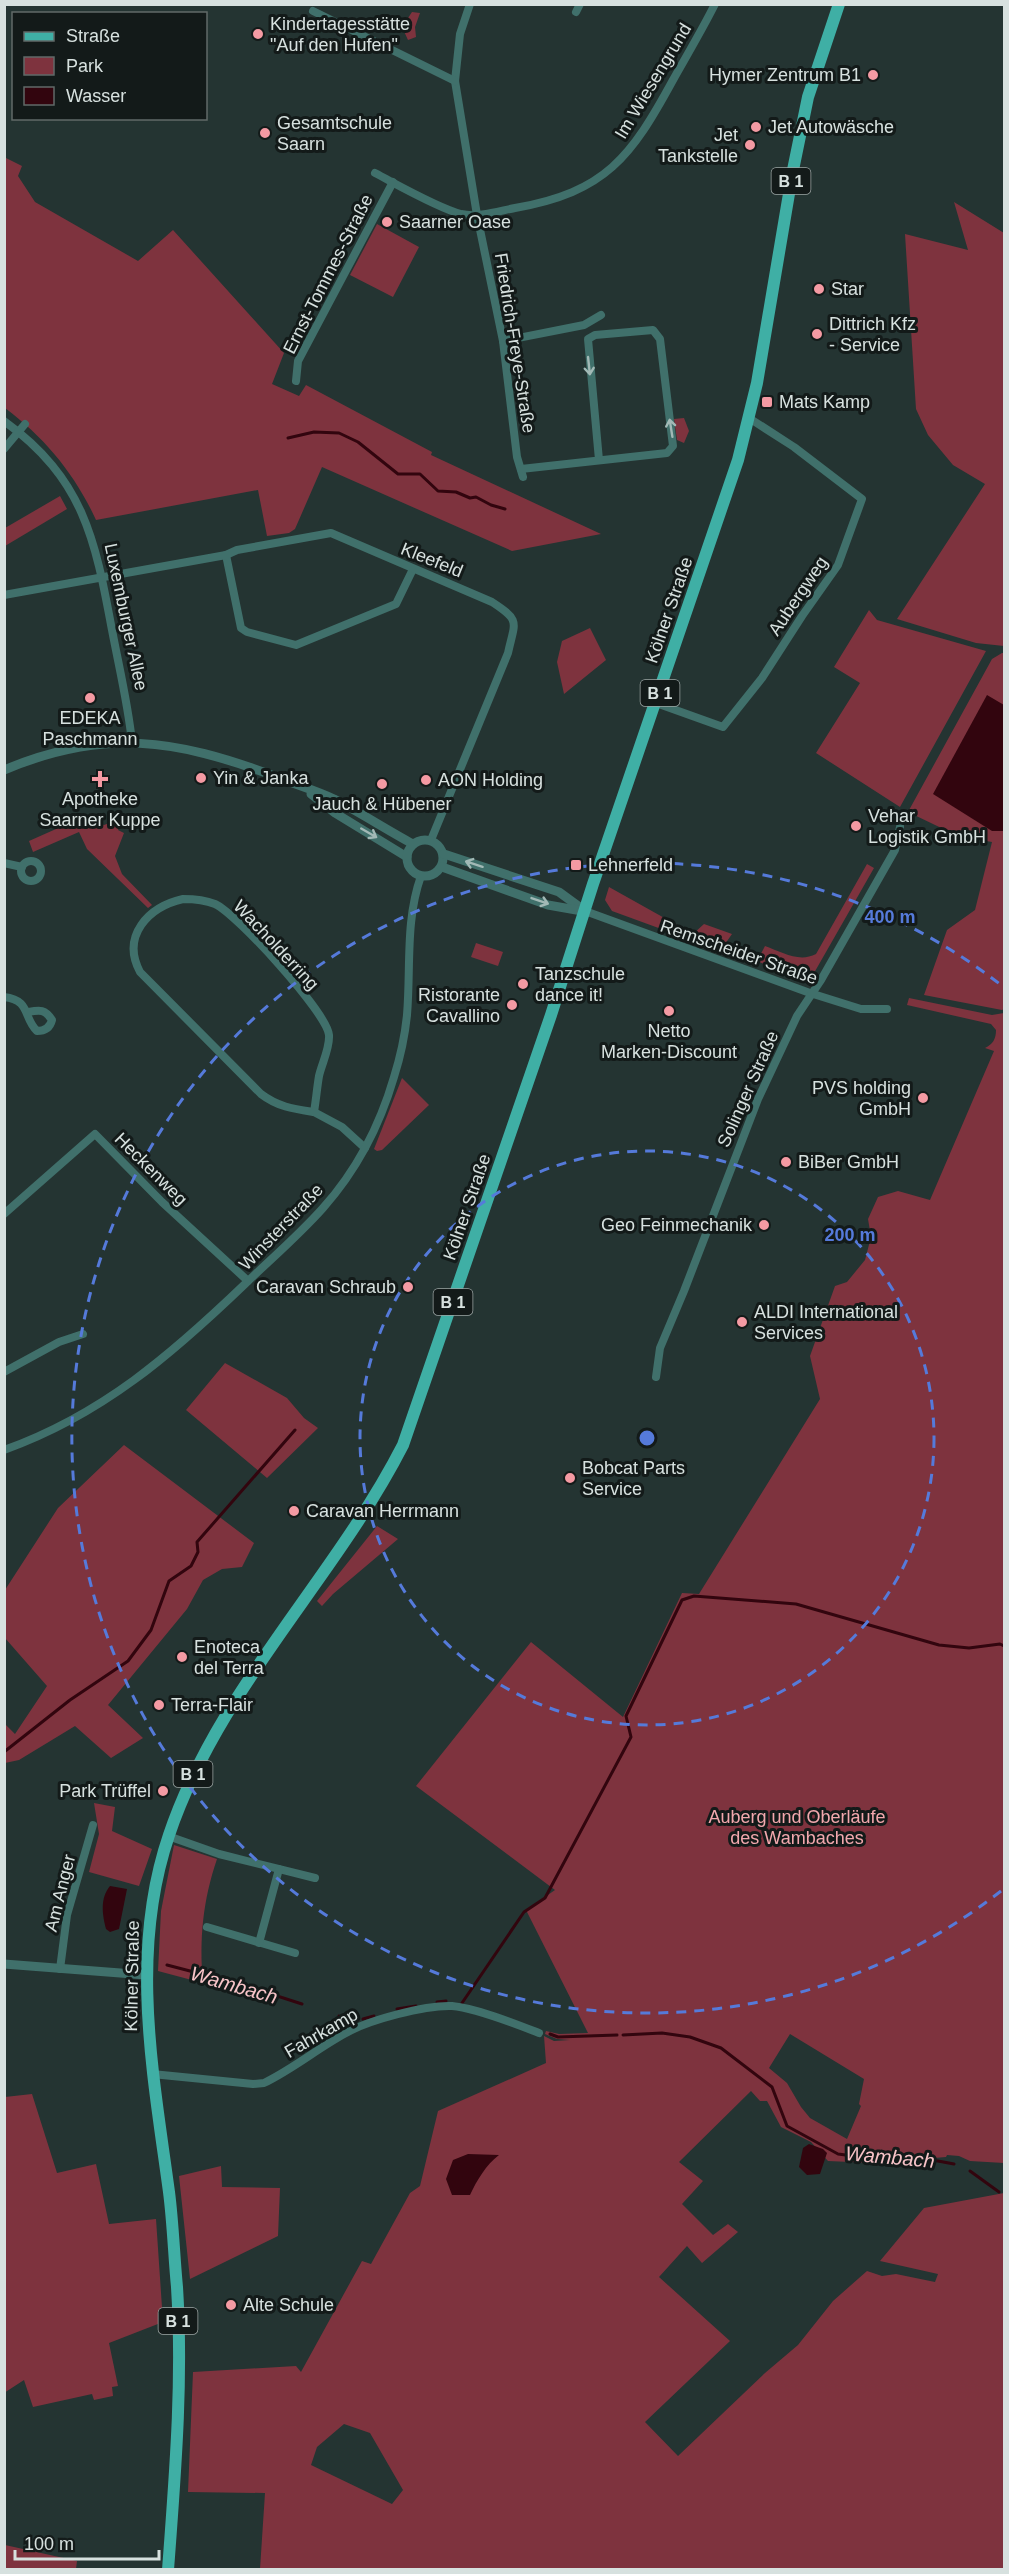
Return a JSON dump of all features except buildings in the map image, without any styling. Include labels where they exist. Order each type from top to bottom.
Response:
[{"type":"main road","name":"Kölner Straße","points":[[168,2570],[178,2428],[179,2338],[170,2197],[152,2074],[146,1975],[151,1908],[157,1874],[168,1836],[196,1767],[222,1720],[369,1508],[403,1445],[548,1026],[738,460],[760,368],[793,170],[808,97],[839,4]]},
{"type":"street","name":"Friedrich-Freye-Straße","points":[[470,4],[459,33],[455,81],[477,215],[503,341],[517,457],[522,473],[599,460]]},
{"type":"street","name":"Im Wiesengrund","points":[[477,215],[562,198],[605,175],[626,155],[645,130],[715,4]]},
{"type":"street","points":[[313,11],[455,81]]},
{"type":"street","points":[[375,173],[454,212],[463,215],[477,215]]},
{"type":"street","name":"Ernst-Tommes-Straße","points":[[296,381],[298,361],[393,182]]},
{"type":"street","points":[[503,341],[584,326],[601,315]]},
{"type":"street","points":[[653,330],[660,339],[673,446],[667,453],[599,460],[588,339],[595,335],[653,330]]},
{"type":"street","name":"Aubergweg","points":[[656,703],[723,727],[762,678],[838,565],[862,499],[794,447],[749,418]]},
{"type":"street","name":"Luxemburger Allee","points":[[4,422],[42,452],[75,497],[93,540],[103,578],[132,742]]},
{"type":"street","points":[[4,449],[25,424]]},
{"type":"street","name":"Kleefeld","points":[[4,595],[226,555],[237,550],[328,533],[413,569],[431,574],[492,602],[512,615],[514,629],[502,673],[490,693],[431,840]]},
{"type":"street","points":[[226,555],[241,628],[247,632],[292,645],[396,604],[413,569]]},
{"type":"street","points":[[4,770],[60,751],[132,742],[159,743],[210,753],[332,799],[414,844]]},
{"type":"street","points":[[303,788],[335,813],[407,857],[411,869],[421,876],[434,875],[442,867],[444,854],[438,844],[431,840],[420,840],[414,844],[407,857]]},
{"type":"street","name":"Solinger Straße","points":[[656,1377],[660,1348],[743,1134],[797,1016],[895,850],[900,827]]},
{"type":"street","points":[[444,854],[559,892],[585,911]]},
{"type":"street","points":[[4,863],[21,867]]},
{"type":"street","points":[[442,867],[554,906],[585,911]]},
{"type":"street","name":"Winsterstraße","points":[[4,1449],[53,1430],[121,1391],[175,1350],[324,1208],[349,1175],[381,1115],[394,1076],[406,1019],[410,925],[421,876]]},
{"type":"street","name":"Wacholderring","points":[[314,1112],[319,1076],[329,1041],[329,1034],[322,1017],[282,968],[229,913],[216,904],[200,899],[183,899],[168,902],[155,911],[142,924],[134,938],[132,951],[140,972],[261,1094],[273,1103],[288,1109],[314,1112],[342,1127],[365,1148]]},
{"type":"street","name":"Remscheider Straße","points":[[585,911],[810,993],[861,1009],[887,1009]]},
{"type":"street","points":[[4,996],[17,1000],[28,1012]]},
{"type":"street","name":"Heckenweg","points":[[4,1214],[95,1134],[162,1202],[248,1281]]},
{"type":"street","points":[[4,1372],[59,1342],[83,1334]]},
{"type":"street","name":"Am Anger","points":[[60,1969],[67,1914],[93,1825]]},
{"type":"street","points":[[168,1836],[219,1854],[315,1878]]},
{"type":"street","points":[[259,1943],[279,1869]]},
{"type":"street","points":[[207,1926],[295,1953]]},
{"type":"street","points":[[4,1964],[146,1975]]},
{"type":"street","name":"Fahrkamp","points":[[152,2074],[253,2084],[264,2083],[344,2033],[364,2024],[406,2013],[448,2007],[478,2013],[539,2033]]},
{"type":"green space","points":[[412,12],[420,13],[415,27],[416,37],[408,40],[402,27]]},
{"type":"green space","points":[[4,157],[22,166],[18,176],[35,202],[138,261],[173,230],[284,353],[272,384],[299,396],[306,385],[432,452],[431,455],[601,534],[512,551],[322,467],[295,529],[289,533],[267,536],[258,490],[96,520],[79,487],[58,458],[46,444],[5,408]]},
{"type":"green space","points":[[954,202],[1004,233],[1004,646],[976,643],[897,619],[985,484],[953,465],[928,435],[916,409],[905,234],[968,250]]},
{"type":"green space","points":[[377,224],[419,247],[393,297],[350,275]]},
{"type":"green space","points":[[684,418],[689,431],[684,443],[677,440],[674,419]]},
{"type":"green space","points":[[60,496],[67,509],[5,546],[5,528]]},
{"type":"green space","points":[[869,610],[877,620],[986,651],[900,807],[816,753],[860,683],[834,667]]},
{"type":"green space","points":[[590,628],[606,660],[564,694],[557,662],[562,641]]},
{"type":"green space","points":[[1004,653],[1004,1009],[1002,1010],[924,995],[947,930],[975,910],[992,842],[958,836],[908,812],[992,659]]},
{"type":"green space","points":[[83,817],[104,825],[117,820],[121,821],[118,830],[124,833],[115,856],[122,874],[152,905],[148,908],[87,849],[79,832],[33,852],[29,841]]},
{"type":"green space","points":[[867,864],[874,868],[814,973],[793,975],[757,961],[765,946],[797,957],[816,954]]},
{"type":"green space","points":[[609,887],[693,934],[704,924],[732,934],[725,944],[716,949],[612,911],[605,900]]},
{"type":"green space","points":[[476,943],[503,952],[498,966],[471,957]]},
{"type":"green space","name":"Auberg und Oberläufe des Wambaches","points":[[909,998],[992,1015],[1004,1013],[1004,2163],[970,2161],[959,2156],[947,2155],[946,2157],[873,2163],[828,2161],[811,2142],[781,2127],[767,2101],[760,2101],[751,2091],[679,2162],[703,2181],[682,2204],[713,2235],[728,2224],[738,2232],[702,2263],[687,2246],[659,2277],[730,2341],[645,2422],[678,2456],[765,2373],[798,2345],[833,2301],[867,2271],[882,2276],[896,2274],[935,2282],[938,2274],[880,2261],[924,2208],[1004,2193],[1004,2569],[260,2569],[265,2493],[188,2492],[193,2372],[296,2366],[301,2372],[362,2261],[371,2264],[410,2193],[420,2186],[438,2111],[546,2063],[544,2036],[554,2041],[570,2040],[557,2039],[545,2034],[546,2031],[559,2034],[588,2033],[526,1910],[555,1890],[416,1786],[531,1642],[623,1717],[682,1593],[699,1594],[820,1399],[810,1356],[835,1286],[847,1282],[865,1260],[871,1237],[868,1219],[878,1197],[898,1191],[930,1200],[994,1051],[985,1048],[992,1043],[995,1036],[996,1030],[991,1024],[907,1005]],"holes":[[[790,2034],[864,2079],[859,2104],[861,2106],[847,2139],[810,2118],[787,2083],[769,2068]],[[344,2424],[370,2433],[403,2490],[392,2504],[311,2465],[317,2447]]]},
{"type":"green space","points":[[402,1078],[429,1105],[382,1150],[377,1151],[374,1149]]},
{"type":"green space","points":[[225,1363],[287,1398],[304,1418],[318,1428],[267,1478],[186,1410]]},
{"type":"green space","points":[[124,1445],[254,1543],[242,1567],[222,1569],[203,1580],[187,1609],[108,1705],[143,1738],[111,1758],[75,1726],[19,1760],[5,1763],[5,1724],[15,1734],[47,1686],[5,1638],[5,1590],[58,1508]]},
{"type":"green space","points":[[377,1526],[398,1539],[322,1606],[317,1601]]},
{"type":"green space","points":[[94,1803],[115,1807],[112,1831],[152,1849],[139,1886],[89,1872],[99,1834]]},
{"type":"green space","points":[[174,1845],[217,1859],[208,1889],[203,1920],[203,1983],[158,1971],[161,1911]]},
{"type":"green space","points":[[32,2094],[57,2173],[96,2164],[109,2224],[156,2219],[163,2322],[109,2343],[118,2386],[112,2387],[113,2396],[94,2400],[92,2394],[33,2407],[24,2380],[4,2393],[5,2097]]},
{"type":"green space","points":[[221,2166],[222,2187],[280,2188],[278,2236],[190,2279],[179,2176]]},
{"type":"green space","points":[[5,2545],[77,2561],[76,2569],[5,2569]]},
{"type":"water","points":[[987,695],[1004,705],[1004,831],[992,831],[933,794]]},
{"type":"water","points":[[110,1886],[127,1889],[119,1929],[110,1932],[106,1929],[103,1906]]},
{"type":"water","points":[[809,2144],[827,2153],[820,2174],[807,2175],[799,2167],[803,2148]]},
{"type":"water","points":[[468,2154],[499,2155],[482,2173],[470,2195],[452,2195],[446,2179],[453,2160]]},
{"type":"waterway","points":[[288,438],[314,432],[339,433],[358,442],[398,474],[420,474],[438,491],[456,492],[470,498],[476,497],[505,509]]},
{"type":"waterway","points":[[4,1752],[70,1700],[128,1661],[151,1630],[169,1581],[191,1566],[198,1552],[197,1542],[295,1430]]},
{"type":"waterway","points":[[462,2003],[524,1912],[545,1898],[631,1737],[626,1716],[682,1600],[694,1596],[796,1604],[939,1645],[969,1648],[1000,1644],[1004,1646]]},
{"type":"waterway","name":"Wambach","points":[[167,1965],[240,1984],[302,2004]]},
{"type":"waterway","name":"Wambach","points":[[437,2002],[446,2001]]},
{"type":"waterway","name":"Wambach","points":[[397,2009],[416,2006]]},
{"type":"waterway","name":"Wambach","points":[[339,2016],[352,2022]]},
{"type":"waterway","name":"Wambach","points":[[363,2019],[374,2016]]},
{"type":"waterway","name":"Wambach","points":[[623,2035],[662,2033],[690,2037],[721,2048],[772,2087],[787,2126],[838,2154],[861,2157],[906,2155],[954,2164]]},
{"type":"waterway","name":"Wambach","points":[[550,2034],[558,2037],[617,2035]]},
{"type":"waterway","name":"Wambach","points":[[970,2171],[999,2192]]},
{"type":"place","name":"Kindertagesstätte \"Auf den Hufen\"","points":[[258,34]]},
{"type":"place","name":"Hymer Zentrum B1","points":[[873,75]]},
{"type":"place","name":"Jet Autowäsche","points":[[756,127]]},
{"type":"place","name":"Gesamtschule Saarn","points":[[265,133]]},
{"type":"place","name":"Jet Tankstelle","points":[[750,145]]},
{"type":"place","name":"Saarner Oase","points":[[387,222]]},
{"type":"place","name":"Star","points":[[819,289]]},
{"type":"place","name":"Dittrich Kfz - Service","points":[[817,334]]},
{"type":"place","name":"Mats Kamp","points":[[767,402]]},
{"type":"place","name":"EDEKA Paschmann","points":[[90,698]]},
{"type":"place","name":"Yin & Janka","points":[[201,778]]},
{"type":"place","name":"Apotheke Saarner Kuppe","points":[[100,779]]},
{"type":"place","name":"AON Holding","points":[[426,780]]},
{"type":"place","name":"Jauch & Hübener","points":[[382,784]]},
{"type":"place","name":"Vehar Logistik GmbH","points":[[856,826]]},
{"type":"place","name":"Lehnerfeld","points":[[576,865]]},
{"type":"place","name":"Tanzschule dance it!","points":[[523,984]]},
{"type":"place","name":"Ristorante Cavallino","points":[[512,1005]]},
{"type":"place","name":"Netto Marken-Discount","points":[[669,1011]]},
{"type":"place","name":"PVS holding GmbH","points":[[923,1098]]},
{"type":"place","name":"BiBer GmbH","points":[[786,1162]]},
{"type":"place","name":"Geo Feinmechanik","points":[[764,1225]]},
{"type":"place","name":"Caravan Schraub","points":[[408,1287]]},
{"type":"place","name":"ALDI International Services","points":[[742,1322]]},
{"type":"place","name":"Bobcat Parts Service","points":[[570,1478]]},
{"type":"place","name":"Caravan Herrmann","points":[[294,1511]]},
{"type":"place","name":"Enoteca del Terra","points":[[182,1657]]},
{"type":"place","name":"Terra-Flair","points":[[159,1705]]},
{"type":"place","name":"Park Trüffel","points":[[163,1791]]},
{"type":"place","name":"Alte Schule","points":[[231,2305]]}]
